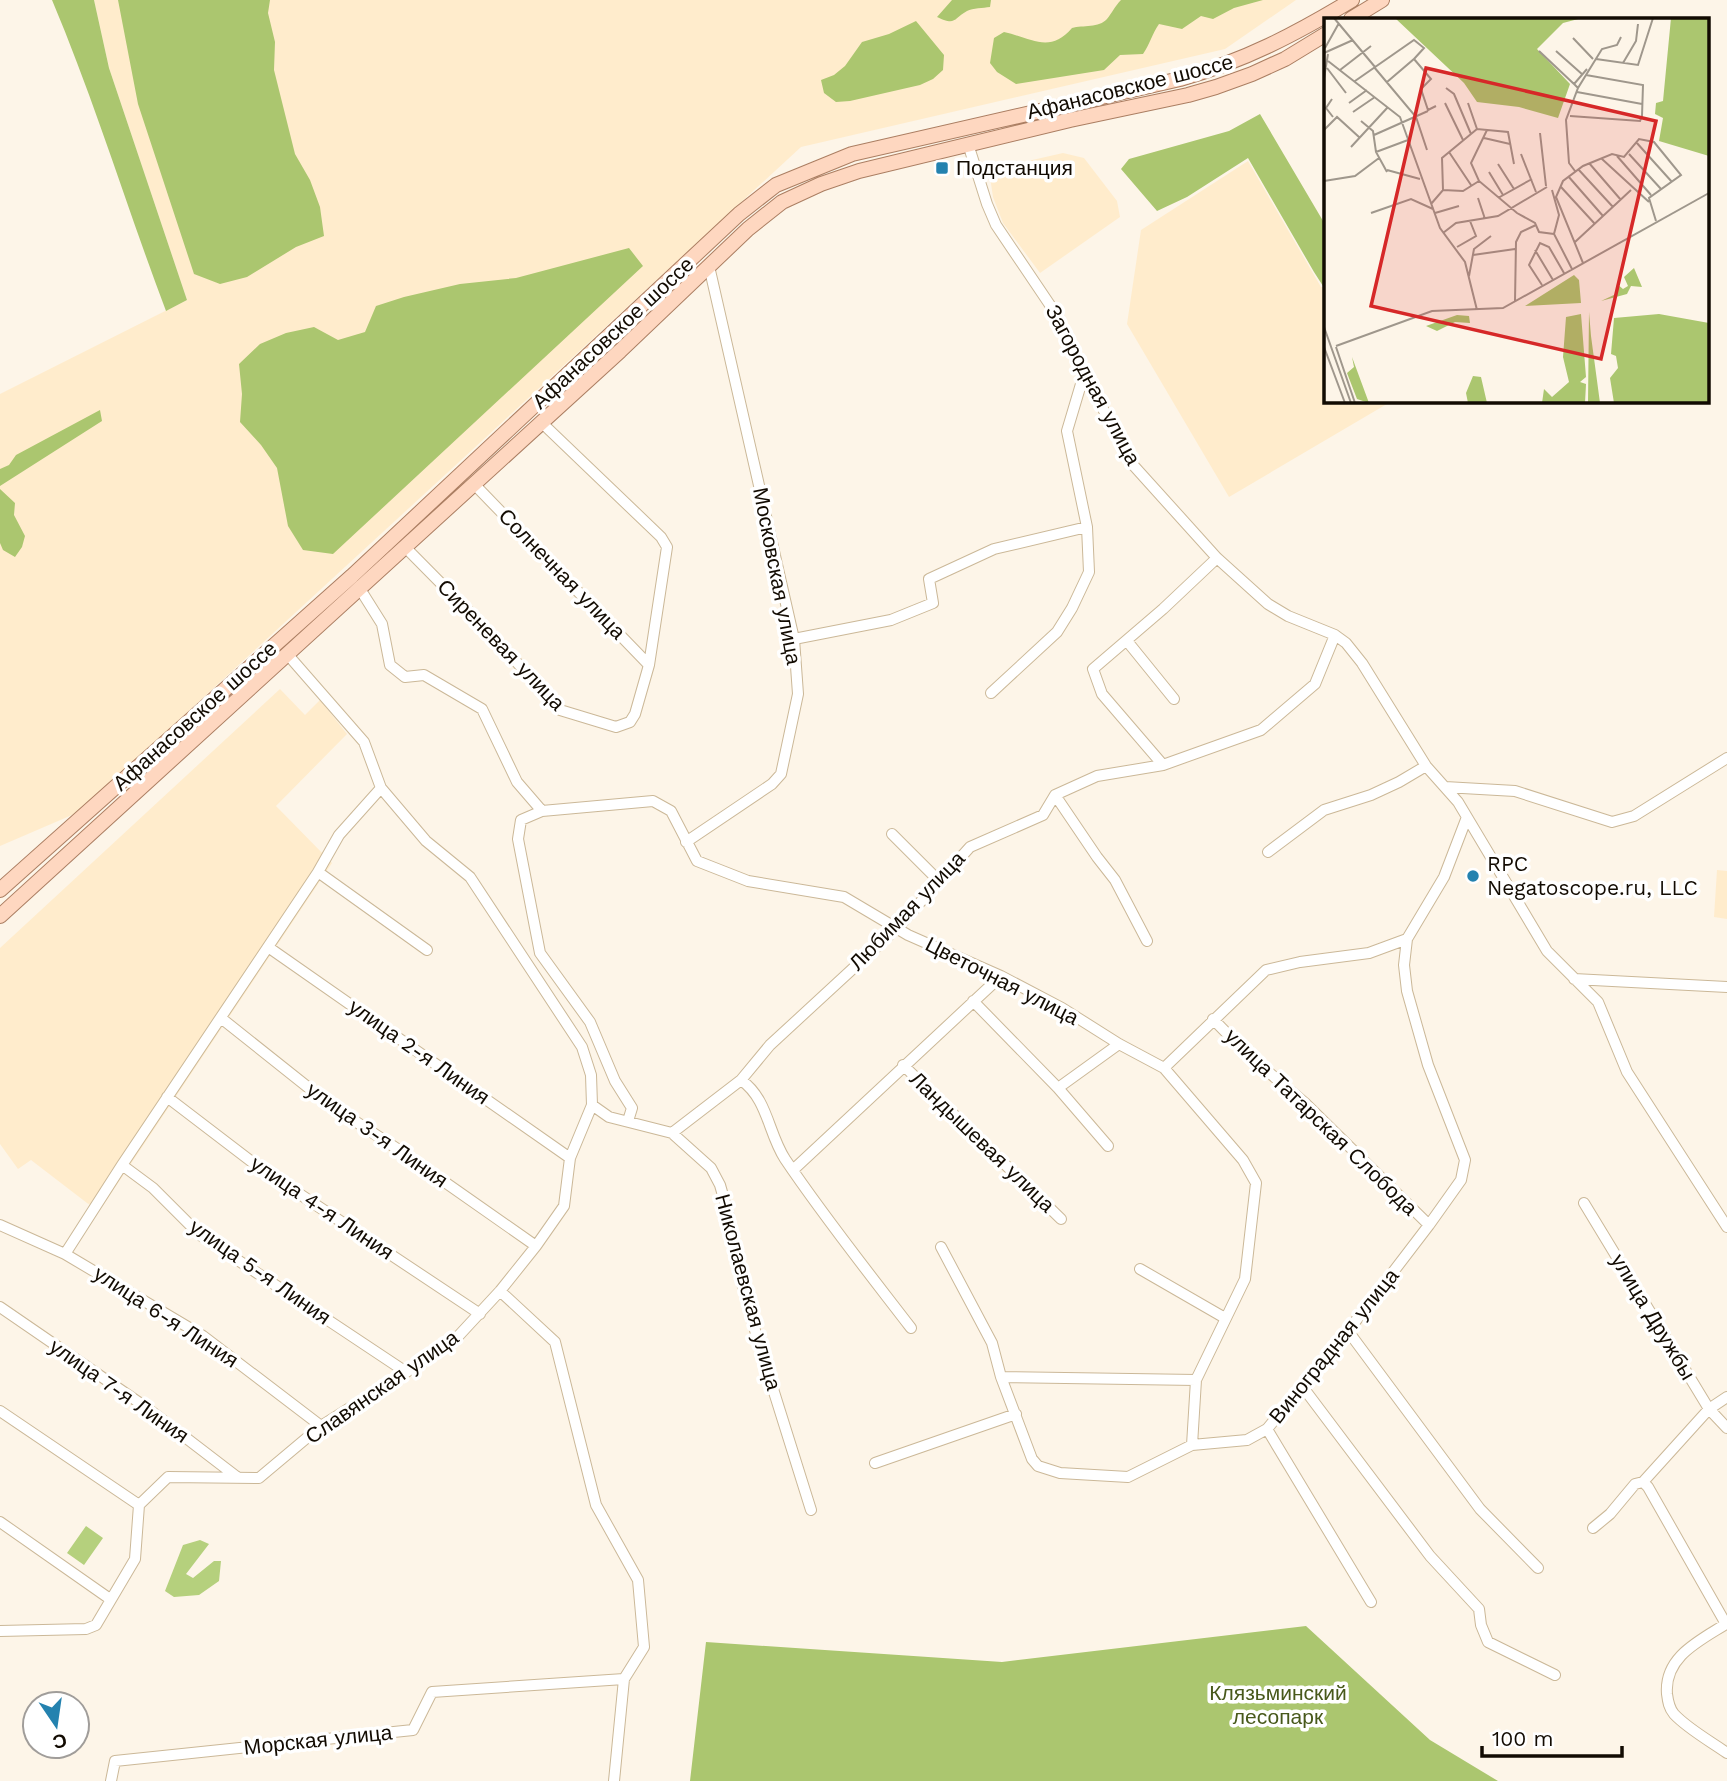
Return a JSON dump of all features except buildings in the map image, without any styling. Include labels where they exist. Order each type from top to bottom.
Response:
[{"type":"main road","name":"Афанасовское шоссе","points":[[0,890],[352,576],[739,214],[776,185],[852,154],[1180,79],[1224,66],[1299,32],[1352,0]]},
{"type":"main road","points":[[1353,18],[1382,0]]},
{"type":"main road","name":"Афанасовское шоссе","points":[[0,916],[360,589],[748,229],[782,202],[821,184],[859,171],[1197,92],[1252,74],[1285,59],[1324,35]]},
{"type":"street","name":"Загородная улица","points":[[968,144],[986,204],[996,225],[1052,308],[1134,466],[1217,558],[1268,604],[1288,616],[1335,635],[1346,643],[1362,663],[1426,766],[1458,802],[1547,951],[1598,1002],[1627,1072],[1727,1227]]},
{"type":"street","name":"Московская улица","points":[[686,842],[772,784],[781,774],[798,694],[794,639],[709,265]]},
{"type":"street","points":[[991,693],[1056,632],[1072,608],[1089,572],[1087,527],[1067,431],[1084,374]]},
{"type":"street","points":[[541,422],[665,542],[667,551],[649,665]]},
{"type":"street","name":"Солнечная улица","points":[[474,484],[649,665]]},
{"type":"street","points":[[794,639],[891,620],[933,603],[929,579],[994,549],[1087,527]]},
{"type":"street","name":"Сиреневая улица","points":[[405,547],[564,713],[616,727],[624,726],[635,714],[649,665]]},
{"type":"street","points":[[1163,765],[1102,694],[1093,669],[1217,558]]},
{"type":"street","points":[[360,589],[382,624],[390,665],[405,677],[424,675],[482,709],[517,782],[542,811],[521,820],[518,839],[540,953],[590,1022],[615,1081],[632,1108],[628,1121]]},
{"type":"street","name":"Любимая улица","points":[[672,1133],[741,1080],[770,1045],[898,927],[970,847],[1043,815],[1055,795],[1097,776],[1163,765],[1261,730],[1315,684],[1335,635]]},
{"type":"street","points":[[1127,641],[1174,699]]},
{"type":"street","name":"Славянская улица","points":[[139,1505],[169,1477],[259,1478],[321,1426],[452,1345],[500,1292],[564,1206],[570,1158],[592,1105],[591,1075],[582,1047],[470,877],[426,841],[381,788],[364,742],[288,655]]},
{"type":"street","points":[[1445,787],[1515,792],[1612,822],[1633,816],[1727,758]]},
{"type":"street","points":[[1268,852],[1324,810],[1371,795],[1426,766]]},
{"type":"street","points":[[65,1254],[318,872],[339,835],[381,788]]},
{"type":"street","points":[[1055,795],[1115,880],[1147,941]]},
{"type":"street","name":"Цветочная улица","points":[[542,811],[653,801],[671,811],[696,861],[748,881],[844,897],[908,934],[1001,976],[1062,1008],[1119,1044],[1164,1068]]},
{"type":"street","points":[[1192,1445],[1196,1380],[1245,1279],[1255,1182],[1243,1160],[1164,1068],[1266,970],[1300,962],[1369,953],[1407,939],[1444,877],[1467,817]]},
{"type":"street","points":[[892,834],[938,880]]},
{"type":"street","points":[[318,872],[427,950]]},
{"type":"street","name":"Виноградная улица","points":[[941,1247],[992,1343],[1001,1377],[1032,1459],[1038,1466],[1060,1473],[1128,1477],[1192,1445],[1247,1440],[1267,1429],[1348,1331],[1461,1180],[1465,1160],[1428,1065],[1407,991],[1404,965],[1407,939]]},
{"type":"street","name":"улица 2-я Линия","points":[[268,947],[570,1158]]},
{"type":"street","points":[[793,1170],[1001,976]]},
{"type":"street","points":[[1574,979],[1727,987]]},
{"type":"street","points":[[973,1002],[1058,1088],[1108,1146]]},
{"type":"street","name":"улица 3-я Линия","points":[[221,1018],[329,1104],[536,1246]]},
{"type":"street","name":"улица Татарская Слобода","points":[[1213,1019],[1245,1053],[1305,1103],[1429,1225]]},
{"type":"street","points":[[1058,1088],[1119,1044]]},
{"type":"street","name":"Ландышевая улица","points":[[903,1065],[1061,1219]]},
{"type":"street","points":[[741,1080],[753,1089],[783,1156],[821,1212],[911,1328]]},
{"type":"street","name":"улица 4-я Линия","points":[[167,1097],[256,1165],[480,1314]]},
{"type":"street","name":"Николаевская улица","points":[[592,1105],[609,1117],[672,1133],[711,1168],[720,1185],[728,1213],[735,1258],[758,1341],[811,1510]]},
{"type":"street","name":"улица 5-я Линия","points":[[122,1165],[153,1188],[200,1235],[406,1372]]},
{"type":"street","name":"улица Дружбы","points":[[1584,1203],[1709,1409],[1727,1428]]},
{"type":"street","name":"улица 6-я Линия","points":[[0,1225],[65,1254],[203,1336],[321,1426]]},
{"type":"street","points":[[1140,1269],[1225,1318]]},
{"type":"street","points":[[500,1292],[555,1342],[596,1505],[638,1580],[643,1647],[624,1679],[614,1781]]},
{"type":"street","name":"улица 7-я Линия","points":[[0,1307],[147,1408],[237,1477]]},
{"type":"street","points":[[1348,1331],[1480,1509],[1538,1568]]},
{"type":"street","points":[[1001,1377],[1196,1380]]},
{"type":"street","points":[[1302,1386],[1430,1556],[1479,1609],[1481,1625],[1488,1642],[1555,1675]]},
{"type":"street","points":[[1593,1528],[1610,1514],[1634,1484],[1643,1482],[1709,1409],[1727,1397]]},
{"type":"street","points":[[0,1411],[139,1505],[135,1559],[96,1625],[86,1629],[0,1632]]},
{"type":"street","points":[[875,1463],[894,1454],[1016,1414]]},
{"type":"street","points":[[1267,1429],[1371,1602]]},
{"type":"street","points":[[1643,1482],[1726,1624],[1695,1644],[1673,1664],[1668,1681],[1669,1704],[1677,1717],[1727,1753]]},
{"type":"street","points":[[0,1522],[110,1599]]},
{"type":"street","name":"Морская улица","points":[[111,1781],[115,1761],[413,1730],[432,1692],[624,1679]]},
{"type":"shaded area","points":[[94,0],[1296,0],[1225,49],[801,147],[79,812],[0,846],[0,394],[187,300],[109,68]]},
{"type":"shaded area","points":[[1063,153],[1084,158],[1117,201],[1120,217],[1040,273],[1003,223],[993,197],[989,170]]},
{"type":"shaded area","points":[[1248,161],[1321,287],[1324,287],[1324,402],[1390,402],[1229,497],[1127,324],[1141,230]]},
{"type":"shaded area","points":[[280,689],[305,715],[320,700],[347,734],[276,806],[332,863],[100,1210],[31,1160],[18,1169],[0,1144],[0,948]]},
{"type":"shaded area","points":[[1717,870],[1727,871],[1727,919],[1714,917]]},
{"type":"green space","points":[[52,0],[94,0],[109,68],[187,300],[166,311],[82,77]]},
{"type":"green space","points":[[118,0],[270,0],[268,13],[275,42],[274,70],[295,154],[310,180],[320,207],[324,236],[296,247],[247,277],[220,284],[194,274],[138,104]]},
{"type":"green space","points":[[952,0],[991,0],[990,7],[969,10],[954,20],[937,17]]},
{"type":"green space","points":[[1121,0],[1263,0],[1234,8],[1213,19],[1201,16],[1182,29],[1159,24],[1143,54],[1120,55],[1104,70],[1016,84],[997,72],[990,63],[994,38],[1004,32],[1040,42],[1056,40],[1072,28],[1104,22]]},
{"type":"green space","points":[[916,21],[944,55],[943,70],[933,79],[920,85],[850,101],[836,102],[824,93],[821,80],[834,75],[845,66],[862,42],[889,34]]},
{"type":"green space","points":[[1260,114],[1324,223],[1324,286],[1248,158],[1187,197],[1157,211],[1121,169],[1129,159],[1229,131]]},
{"type":"green space","points":[[629,248],[643,266],[333,554],[303,550],[288,526],[277,468],[240,422],[242,394],[239,364],[260,344],[286,333],[314,327],[338,340],[365,332],[376,306],[404,297],[460,284],[516,278]]},
{"type":"green space","points":[[100,410],[102,421],[0,486],[0,469],[9,465],[16,455]]},
{"type":"green space","points":[[0,489],[15,503],[14,515],[25,536],[15,557],[3,550],[0,543]]},
{"type":"green space","points":[[86,1526],[103,1538],[84,1565],[67,1553]]},
{"type":"green space","points":[[200,1540],[209,1544],[186,1574],[193,1578],[214,1561],[221,1561],[219,1581],[199,1595],[174,1597],[165,1591],[183,1545]]},
{"type":"green space","name":"Клязьминский лесопарк","points":[[1306,1626],[1430,1740],[1498,1781],[690,1781],[706,1642],[1002,1662]]},
{"type":"place","name":"Подстанция","points":[[942,168]]},
{"type":"place","name":"RPC Negatoscope.ru, LLC","points":[[1473,876]]}]
